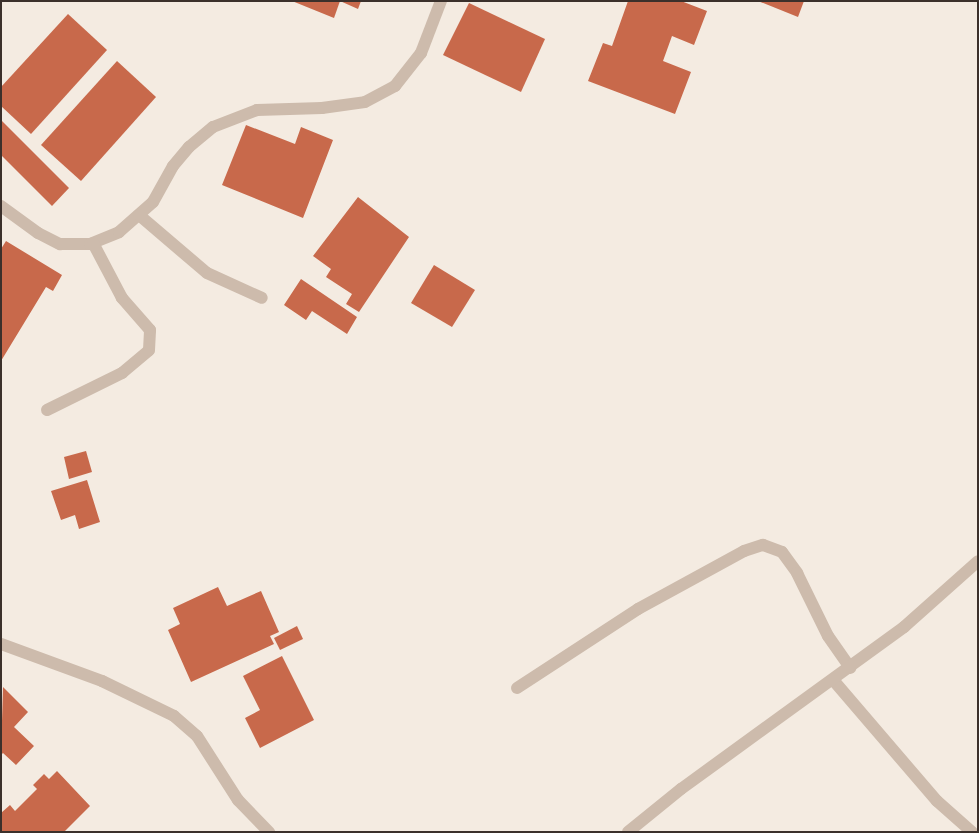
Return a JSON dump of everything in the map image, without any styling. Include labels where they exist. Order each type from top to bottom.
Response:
[{"type":"street","points":[[1,206],[38,233],[60,244],[93,243],[119,232],[153,202],[173,166],[188,147],[213,127],[257,110],[322,108],[365,102],[395,86],[425,46],[441,1]]},
{"type":"street","points":[[139,215],[206,273],[262,298]]},
{"type":"street","points":[[47,410],[122,373],[149,350],[150,330],[122,298],[93,243]]},
{"type":"street","points":[[517,688],[638,609],[744,551],[763,545],[782,552],[792,566],[828,636],[850,668]]},
{"type":"street","points":[[628,832],[681,789],[834,681],[904,627],[978,561]]},
{"type":"street","points":[[1,644],[102,681],[174,716],[197,736],[238,800],[270,832]]},
{"type":"street","points":[[834,681],[937,801],[972,832]]},
{"type":"building","points":[[292,1],[340,1],[334,18]]},
{"type":"building","points":[[340,1],[361,1],[358,9]]},
{"type":"building","points":[[628,1],[681,1],[707,11],[694,45],[672,36],[663,61],[691,72],[675,114],[588,81],[603,43],[612,46]]},
{"type":"building","points":[[758,1],[804,1],[798,17]]},
{"type":"building","points":[[469,3],[545,39],[521,92],[443,55]]},
{"type":"building","points":[[68,14],[107,50],[31,134],[1,106],[1,87]]},
{"type":"building","points":[[117,61],[156,97],[81,181],[41,145]]},
{"type":"building","points":[[1,120],[69,188],[52,206],[1,155]]},
{"type":"building","points":[[246,125],[295,144],[301,127],[333,140],[303,218],[222,185]]},
{"type":"building","points":[[358,197],[409,237],[359,312],[346,304],[352,294],[326,277],[331,269],[313,256]]},
{"type":"building","points":[[6,241],[62,275],[53,291],[46,287],[1,361],[1,249]]},
{"type":"building","points":[[434,265],[475,290],[452,327],[411,303]]},
{"type":"building","points":[[301,279],[357,317],[347,334],[312,311],[306,320],[284,305]]},
{"type":"building","points":[[86,451],[92,472],[69,479],[64,457]]},
{"type":"building","points":[[87,480],[100,522],[79,529],[75,515],[61,520],[51,491]]},
{"type":"building","points":[[218,587],[227,606],[261,591],[279,632],[270,636],[274,644],[191,682],[168,630],[180,624],[173,608]]},
{"type":"building","points":[[297,626],[303,639],[280,650],[274,638]]},
{"type":"building","points":[[282,656],[314,720],[260,748],[245,718],[260,710],[243,676]]},
{"type":"building","points":[[3,687],[28,712],[14,727],[34,746],[16,765],[3,753],[1,755]]},
{"type":"building","points":[[57,771],[90,806],[64,832],[1,832],[1,813],[10,805],[15,811],[37,789],[33,785],[44,774],[49,779]]}]
